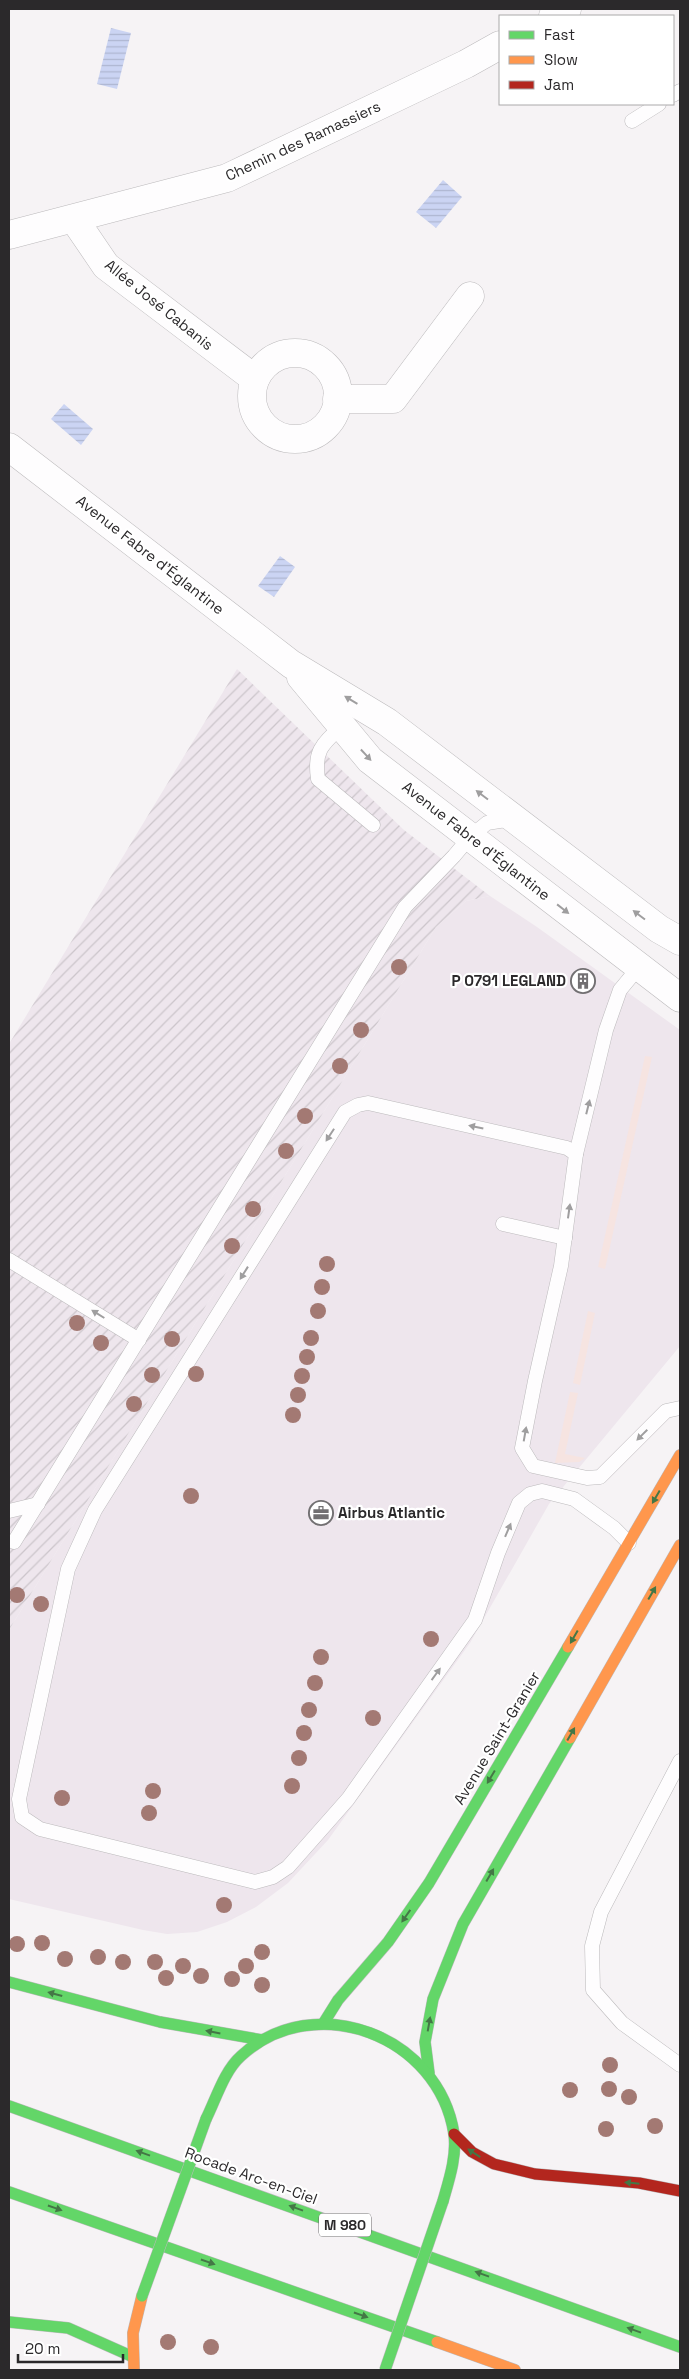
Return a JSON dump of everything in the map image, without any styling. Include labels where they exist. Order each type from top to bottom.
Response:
[{"type":"main road","name":"Avenue Saint-Granier","points":[[323,2024],[338,2000],[388,1942],[429,1883],[680,1455]]},
{"type":"main road","points":[[429,2073],[426,2042],[434,1999],[462,1924],[680,1545]]},
{"type":"main road","points":[[9,1982],[160,2022],[262,2040]]},
{"type":"main road","points":[[134,2370],[131,2356],[134,2322],[206,2118],[240,2056],[262,2040],[284,2031],[323,2024],[371,2031],[392,2041],[410,2054],[429,2073],[445,2103],[454,2134],[452,2170],[443,2201],[385,2370]]},
{"type":"main road","name":"Rocade Arc-en-Ciel","points":[[9,2106],[680,2347]]},
{"type":"main road","points":[[454,2134],[472,2152],[487,2160],[534,2174],[638,2183],[680,2191]]},
{"type":"main road","points":[[9,2192],[515,2370]]},
{"type":"main road","points":[[9,2322],[68,2328],[131,2356]]},
{"type":"street","points":[[555,15],[567,9]]},
{"type":"street","name":"Chemin des Ramassiers","points":[[9,235],[227,178],[466,64],[499,46]]},
{"type":"street","name":"Allée José Cabanis","points":[[74,218],[106,266],[255,380]]},
{"type":"street","points":[[337,399],[393,399],[470,296]]},
{"type":"street","points":[[290,354],[304,354],[318,360],[329,371],[336,384],[337,399],[334,414],[326,426],[314,435],[300,439],[285,438],[271,432],[260,422],[254,409],[252,394],[255,380],[264,367],[275,358],[290,354]]},
{"type":"street","name":"Avenue Fabre d'Églantine","points":[[9,447],[291,664],[387,722],[659,930],[680,941]]},
{"type":"street","name":"Avenue Fabre d'Églantine","points":[[291,664],[370,760],[680,998]]},
{"type":"lane","points":[[632,121],[657,105]]},
{"type":"lane","points":[[341,727],[328,740],[316,760],[318,779],[373,825]]},
{"type":"lane","points":[[14,1542],[404,907],[454,856],[470,836],[487,823],[514,819]]},
{"type":"lane","points":[[640,967],[620,990],[606,1030],[576,1154],[566,1238],[522,1448],[533,1466],[587,1478],[600,1477],[666,1411],[680,1408]]},
{"type":"lane","points":[[576,1154],[567,1148],[368,1103],[358,1105],[345,1112],[95,1510],[68,1569],[19,1799],[22,1817],[40,1829],[255,1882],[273,1877],[288,1867],[348,1799],[475,1620],[498,1552],[519,1503],[530,1494],[542,1491],[567,1497],[598,1516],[629,1543]]},
{"type":"lane","points":[[503,1224],[566,1238]]},
{"type":"lane","points":[[9,1260],[139,1340]]},
{"type":"lane","points":[[9,1511],[38,1504]]},
{"type":"lane","points":[[680,1761],[601,1912],[592,1946],[593,1990],[622,2023],[680,2065]]},
{"type":"shaded area","points":[[237,669],[404,830],[490,896],[466,901],[436,927],[9,1630],[9,1044]]},
{"type":"shaded area","name":"Airbus Atlantic","points":[[490,896],[537,927],[680,1030],[680,1346],[549,1504],[470,1643],[328,1840],[288,1883],[256,1907],[227,1922],[197,1932],[167,1934],[9,1899],[9,1630],[436,927],[466,901]]},
{"type":"shaded area","points":[[645,1056],[652,1057],[605,1269],[598,1267]]},
{"type":"shaded area","points":[[588,1311],[595,1313],[580,1385],[573,1383]]},
{"type":"shaded area","points":[[570,1392],[578,1393],[565,1454],[585,1458],[579,1462],[555,1463]]},
{"type":"water","points":[[111,28],[131,33],[117,89],[97,84]]},
{"type":"water","points":[[443,180],[462,197],[436,228],[416,212]]},
{"type":"water","points":[[64,404],[93,429],[81,445],[51,419]]},
{"type":"water","points":[[280,556],[295,567],[274,597],[258,586]]},
{"type":"traffic: fast","points":[[323,2024],[338,2000],[388,1942],[429,1883],[568,1647]]},
{"type":"traffic: fast","points":[[429,2073],[425,2042],[433,1999],[463,1924],[570,1738]]},
{"type":"traffic: fast","points":[[9,1982],[160,2022],[262,2040]]},
{"type":"traffic: fast","points":[[206,2119],[225,2077],[235,2062],[271,2036],[303,2026],[337,2025],[370,2033],[400,2048],[425,2071],[444,2100],[455,2142],[452,2168],[443,2201]]},
{"type":"traffic: fast","points":[[9,2106],[680,2347]]},
{"type":"traffic: fast","points":[[142,2296],[206,2119]]},
{"type":"traffic: fast","points":[[9,2192],[437,2342]]},
{"type":"traffic: fast","points":[[385,2370],[443,2201]]},
{"type":"traffic: fast","points":[[9,2322],[68,2328],[131,2356]]},
{"type":"traffic: slow","points":[[568,1647],[680,1455]]},
{"type":"traffic: slow","points":[[570,1738],[680,1545]]},
{"type":"traffic: slow","points":[[134,2370],[133,2333],[142,2296]]},
{"type":"traffic: slow","points":[[437,2342],[515,2370]]},
{"type":"traffic: jam","points":[[454,2134],[472,2152],[494,2164],[535,2174],[639,2183],[680,2191]]},
{"type":"place","name":"P 0791 LEGLAND","points":[[583,981]]},
{"type":"place","name":"Airbus Atlantic","points":[[321,1513]]}]
